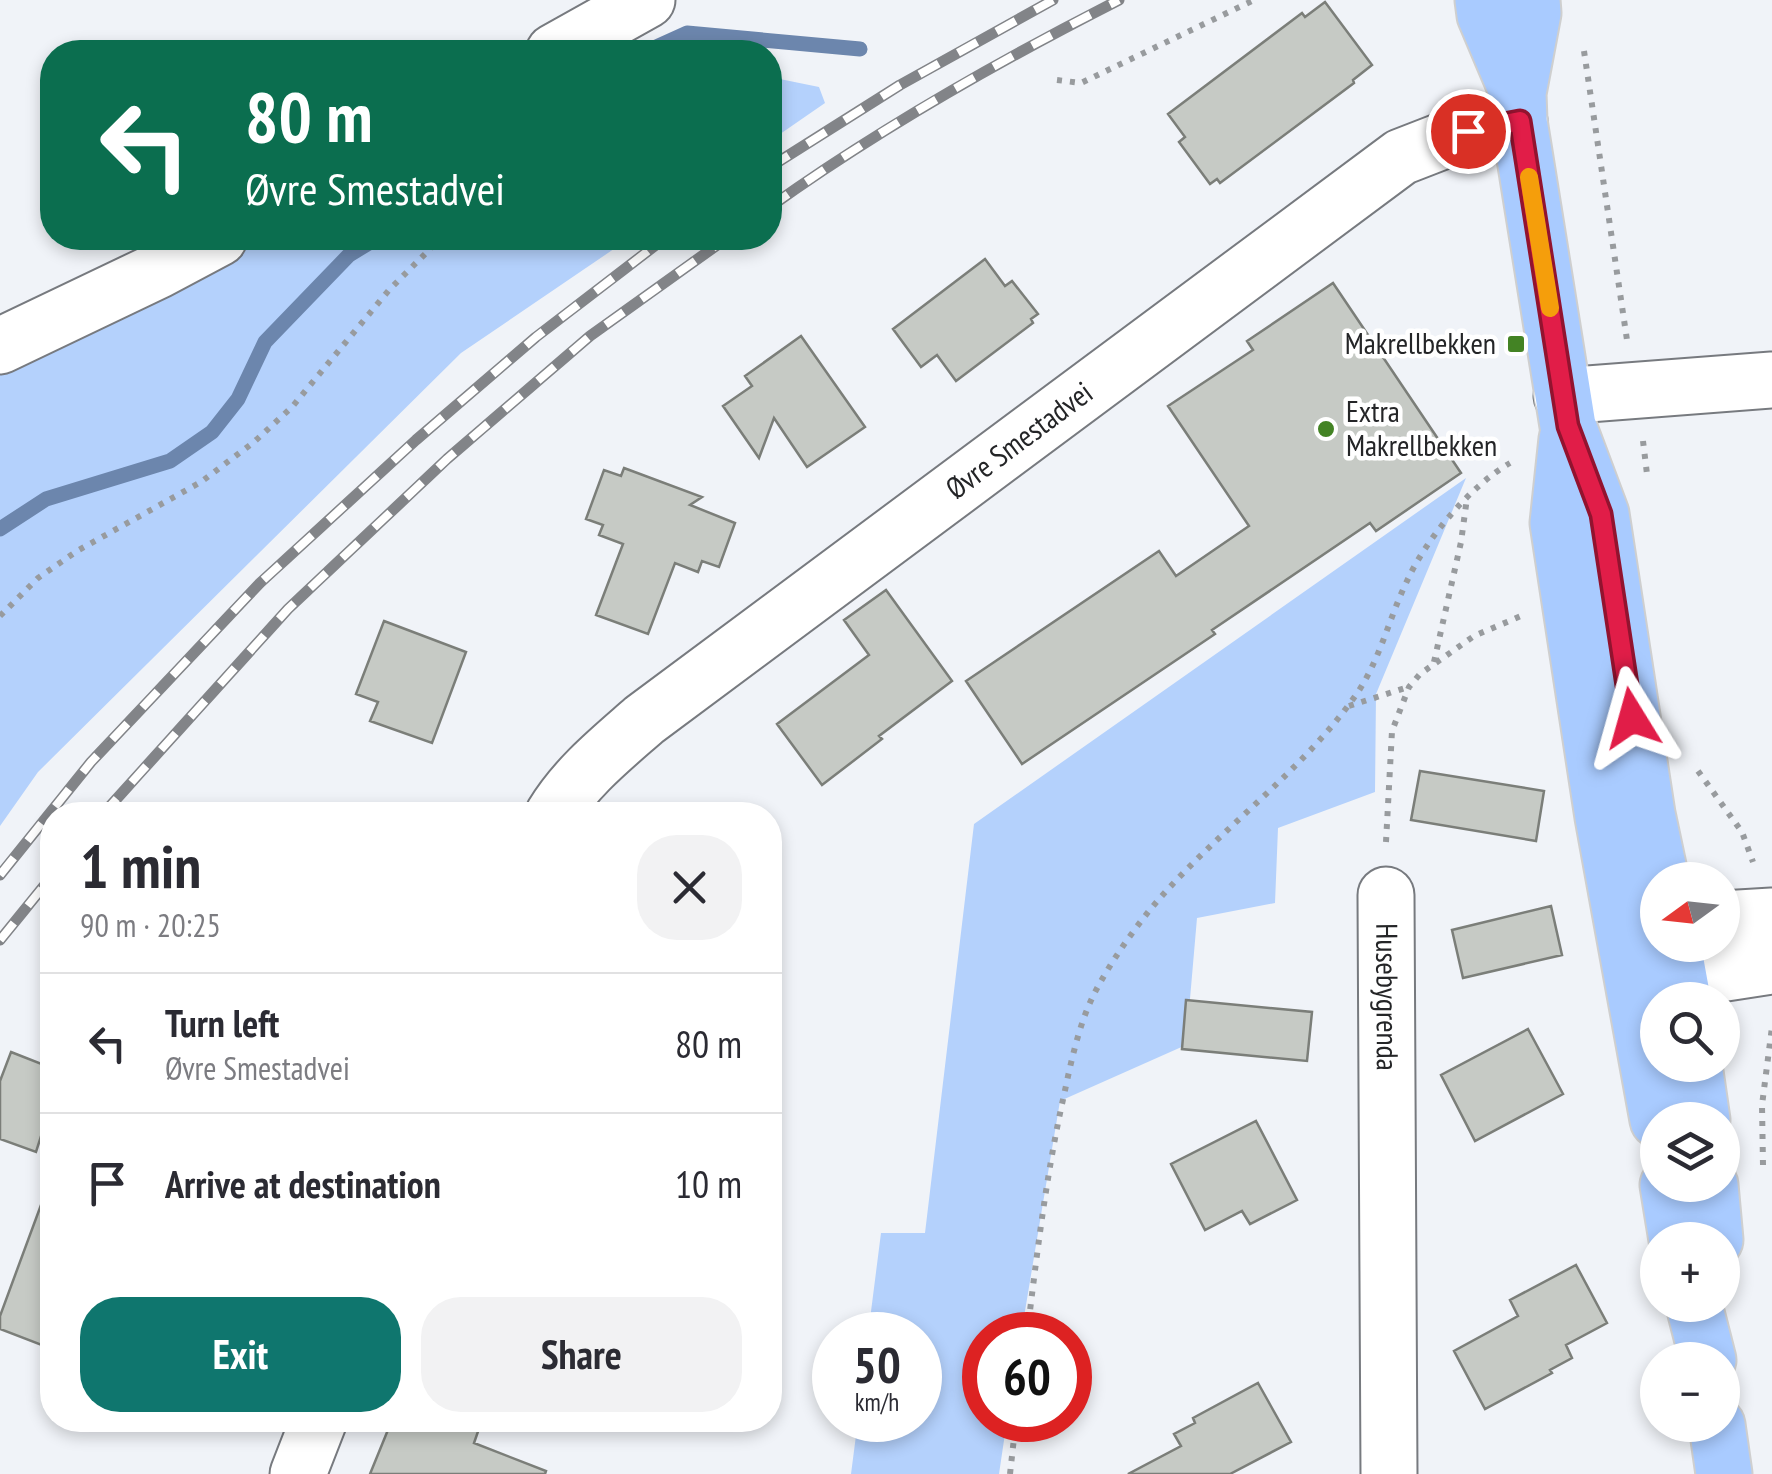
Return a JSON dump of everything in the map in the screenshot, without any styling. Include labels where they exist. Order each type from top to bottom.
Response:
[{"type":"main road","points":[[1483,0],[1518,107],[1558,523],[1600,799],[1665,963],[1659,1102]]},
{"type":"main road","points":[[1518,107],[1532,0]]},
{"type":"main road","points":[[1551,426],[1601,514],[1656,862]]},
{"type":"main road","points":[[1720,1442],[1724,1474]]},
{"type":"street","points":[[575,40],[647,0]]},
{"type":"street","name":"Øvre Smestadvei","points":[[561,802],[598,760],[644,720],[1400,157],[1518,107]]},
{"type":"street","points":[[0,346],[196,250]]},
{"type":"street","points":[[1551,426],[1636,392],[1772,380]]},
{"type":"street","points":[[1740,907],[1763,892]]},
{"type":"street","name":"Husebygrenda","points":[[1386,894],[1389,1474]]},
{"type":"street","points":[[1665,963],[1772,966]]},
{"type":"street","points":[[298,1474],[314,1432]]},
{"type":"path","points":[[1057,80],[1080,83],[1254,0]]},
{"type":"path","points":[[1583,46],[1636,392]]},
{"type":"path","points":[[0,616],[38,578],[77,551],[200,482],[254,442],[292,407],[389,290],[430,250]]},
{"type":"path","points":[[1030,1312],[1048,1167],[1071,1064],[1093,996],[1149,911],[1282,781],[1348,706],[1376,662],[1407,580],[1468,492],[1551,426]]},
{"type":"path","points":[[1434,664],[1468,492]]},
{"type":"path","name":"Husebygrenda","points":[[1386,894],[1392,732],[1409,687],[1474,636],[1528,613]]},
{"type":"path","points":[[1348,706],[1409,687]]},
{"type":"path","points":[[1694,764],[1742,832],[1763,892]]},
{"type":"path","points":[[1764,1169],[1762,1105],[1772,1027]]},
{"type":"path","points":[[1010,1474],[1014,1442]]},
{"type":"shaded area","points":[[782,79],[819,87],[825,103],[782,133]]},
{"type":"shaded area","points":[[226,250],[612,250],[461,353],[38,772],[0,826],[0,368]]},
{"type":"shaded area","points":[[1466,478],[1376,694],[1375,792],[1278,828],[1275,903],[1197,918],[1186,1045],[1060,1101],[1025,1312],[962,1312],[962,1442],[1004,1442],[999,1474],[851,1474],[855,1442],[942,1442],[942,1312],[871,1312],[881,1233],[925,1233],[974,824]]},
{"type":"building","points":[[1325,2],[1372,65],[1354,83],[1220,183],[1217,179],[1210,184],[1179,142],[1185,137],[1168,114],[1302,13],[1305,17]]},
{"type":"building","points":[[985,259],[1005,286],[1012,281],[1038,314],[1031,319],[1033,323],[956,381],[937,355],[921,367],[893,329]]},
{"type":"building","points":[[1333,283],[1461,473],[1376,531],[1370,523],[1212,630],[1215,634],[1022,764],[966,681],[1159,551],[1176,576],[1249,526],[1168,406],[1253,350],[1247,341]]},
{"type":"building","points":[[801,336],[865,427],[807,467],[774,418],[759,458],[723,406],[752,386],[745,376]]},
{"type":"building","points":[[624,468],[702,497],[690,505],[735,523],[719,567],[702,561],[698,572],[675,563],[648,634],[596,615],[623,544],[599,535],[603,525],[586,519],[604,470],[621,476]]},
{"type":"building","points":[[886,590],[952,681],[822,785],[777,724],[869,655],[844,620]]},
{"type":"building","points":[[384,621],[466,652],[432,743],[370,721],[378,702],[356,694]]},
{"type":"building","points":[[1420,771],[1544,791],[1536,841],[1411,820]]},
{"type":"building","points":[[1551,906],[1562,955],[1463,978],[1452,930]]},
{"type":"building","points":[[1186,1000],[1312,1012],[1307,1061],[1182,1049]]},
{"type":"building","points":[[1528,1029],[1563,1094],[1475,1141],[1441,1075]]},
{"type":"building","points":[[11,1052],[40,1063],[40,1139],[36,1152],[0,1139],[0,1081]]},
{"type":"building","points":[[1256,1121],[1297,1200],[1250,1224],[1242,1211],[1205,1230],[1171,1164]]},
{"type":"building","points":[[40,1208],[40,1344],[0,1329],[0,1316]]},
{"type":"building","points":[[1576,1265],[1607,1323],[1566,1345],[1572,1358],[1550,1370],[1552,1373],[1485,1409],[1454,1351],[1518,1316],[1510,1300]]},
{"type":"building","points":[[1258,1383],[1291,1442],[1230,1474],[1128,1474],[1181,1446],[1174,1434],[1195,1423],[1193,1418]]},
{"type":"building","points":[[387,1432],[478,1432],[474,1443],[546,1471],[545,1474],[370,1474]]},
{"type":"waterway","name":"Makrellbekken","points":[[672,40],[687,33],[763,40]]},
{"type":"waterway","name":"Makrellbekken","points":[[782,42],[860,49]]},
{"type":"waterway","name":"Makrellbekken","points":[[0,529],[46,499],[170,461],[212,432],[238,399],[265,342],[357,250]]},
{"type":"railway","points":[[782,159],[900,85],[1053,0]]},
{"type":"railway","points":[[782,199],[940,97],[1119,0]]},
{"type":"railway","points":[[59,802],[91,762],[260,583],[536,337],[649,250]]},
{"type":"railway","points":[[114,802],[288,609],[447,459],[590,336],[710,250]]},
{"type":"railway","points":[[0,875],[40,825]]},
{"type":"railway","points":[[0,940],[40,891]]},
{"type":"slow traffic","points":[[1529,177],[1550,308]]},
{"type":"place","name":"Makrellbekken","points":[[1516,344]]},
{"type":"place","name":"Extra Makrellbekken","points":[[1326,429]]},
{"type":"route","points":[[1468,131],[1520,121],[1568,426],[1601,514],[1632,718]]}]
